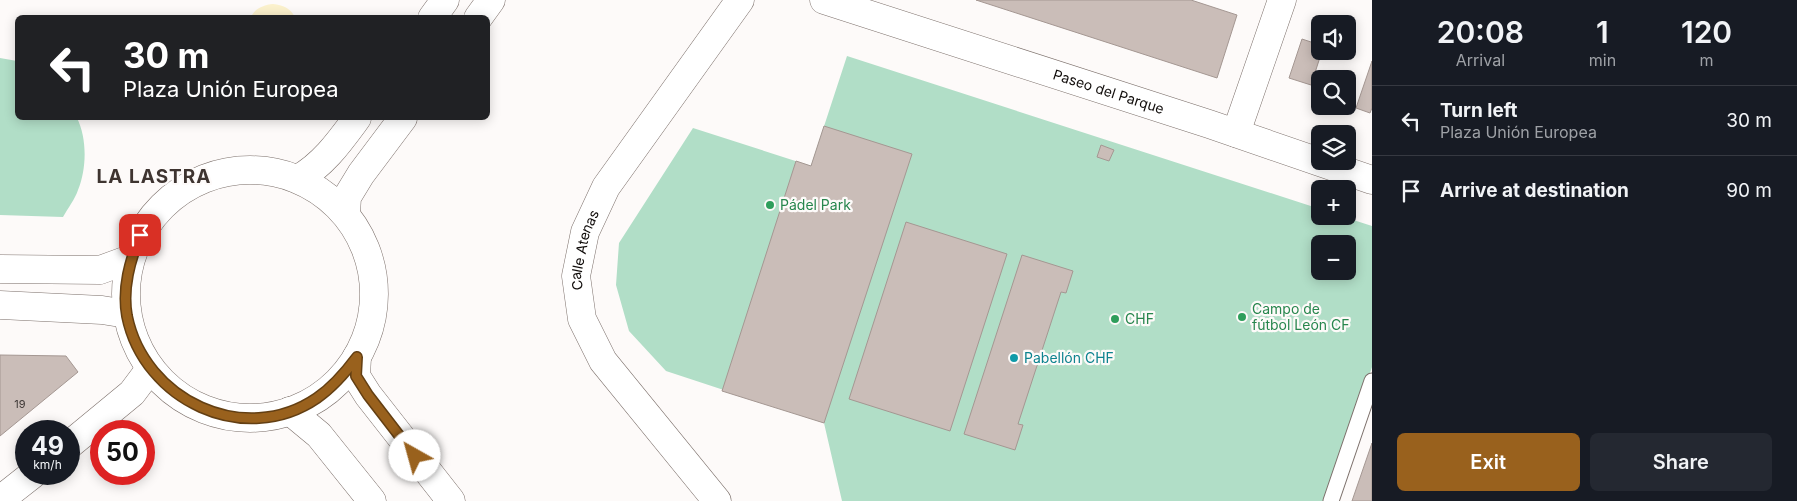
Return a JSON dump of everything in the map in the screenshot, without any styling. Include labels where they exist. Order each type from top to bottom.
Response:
[{"type":"main road","points":[[434,15],[445,0]]},
{"type":"main road","points":[[480,15],[491,0]]},
{"type":"main road","name":"Calle Atenas","points":[[717,501],[603,360],[582,318],[576,276],[585,232],[606,187],[740,0]]},
{"type":"main road","points":[[1236,133],[1282,0]]},
{"type":"main road","name":"Paseo del Parque","points":[[835,2],[1236,133],[1372,180]]},
{"type":"main road","points":[[298,179],[312,171],[332,152],[356,120]]},
{"type":"main road","points":[[346,214],[347,196],[402,120]]},
{"type":"main road","points":[[247,169],[273,171],[298,179],[316,188],[346,214],[362,240],[372,269],[374,299],[369,329],[357,357],[339,380],[316,398],[290,411],[264,417],[238,418],[213,413],[189,402],[168,388],[150,369],[132,334],[127,314],[126,287],[130,259],[140,235],[155,214],[174,195],[196,181],[221,173],[247,169]]},
{"type":"main road","points":[[0,269],[100,270],[130,259]]},
{"type":"main road","points":[[0,305],[102,310],[127,314]]},
{"type":"main road","points":[[357,357],[356,376],[368,395],[451,501]]},
{"type":"main road","points":[[80,436],[132,393],[150,369]]},
{"type":"main road","points":[[290,411],[319,435],[372,501]]},
{"type":"main road","points":[[0,500],[19,485]]},
{"type":"lane","points":[[1331,501],[1372,381]]},
{"type":"green space","name":"CHF","points":[[847,56],[1311,206],[1311,225],[1356,225],[1356,221],[1372,226],[1372,367],[1328,501],[842,501],[824,423],[666,371],[629,331],[616,285],[619,243],[693,128],[811,166]]},
{"type":"green space","points":[[0,58],[15,61],[15,120],[78,120],[83,135],[85,153],[83,172],[77,193],[63,217],[0,215]]},
{"type":"sand","points":[[266,5],[280,5],[291,11],[294,15],[252,15],[255,11]]},
{"type":"building","points":[[976,0],[1191,0],[1237,15],[1217,78]]},
{"type":"building","points":[[1302,39],[1311,42],[1311,60],[1319,60],[1316,70],[1311,70],[1311,85],[1289,78]]},
{"type":"building","points":[[1372,61],[1372,108],[1370,113],[1356,108]]},
{"type":"building","points":[[824,126],[912,154],[824,423],[722,391],[796,161],[811,166]]},
{"type":"building","points":[[1101,145],[1114,150],[1109,161],[1097,157]]},
{"type":"building","points":[[906,222],[1007,254],[950,431],[849,399]]},
{"type":"building","name":"Pabellón CHF","points":[[1022,255],[1073,271],[1066,293],[1061,292],[1018,424],[1023,425],[1015,450],[964,434]]},
{"type":"building","points":[[0,355],[66,356],[78,372],[20,420],[15,420],[15,424],[0,436]]},
{"type":"building","points":[[1372,443],[1372,501],[1352,501]]},
{"type":"place","name":"Pádel Park","points":[[770,205]]},
{"type":"place","name":"Campo de fútbol León CF","points":[[1242,317]]},
{"type":"place","name":"CHF","points":[[1115,319]]},
{"type":"place","name":"Pabellón CHF","points":[[1014,358]]},
{"type":"district","name":"LA LASTRA","points":[[154,176]]},
{"type":"route","points":[[140,235],[130,259],[126,287],[127,314],[132,334],[140,352],[150,369],[168,388],[189,402],[213,413],[238,418],[264,417],[290,411],[316,398],[339,380],[357,357],[356,376],[368,395],[415,456]]}]
